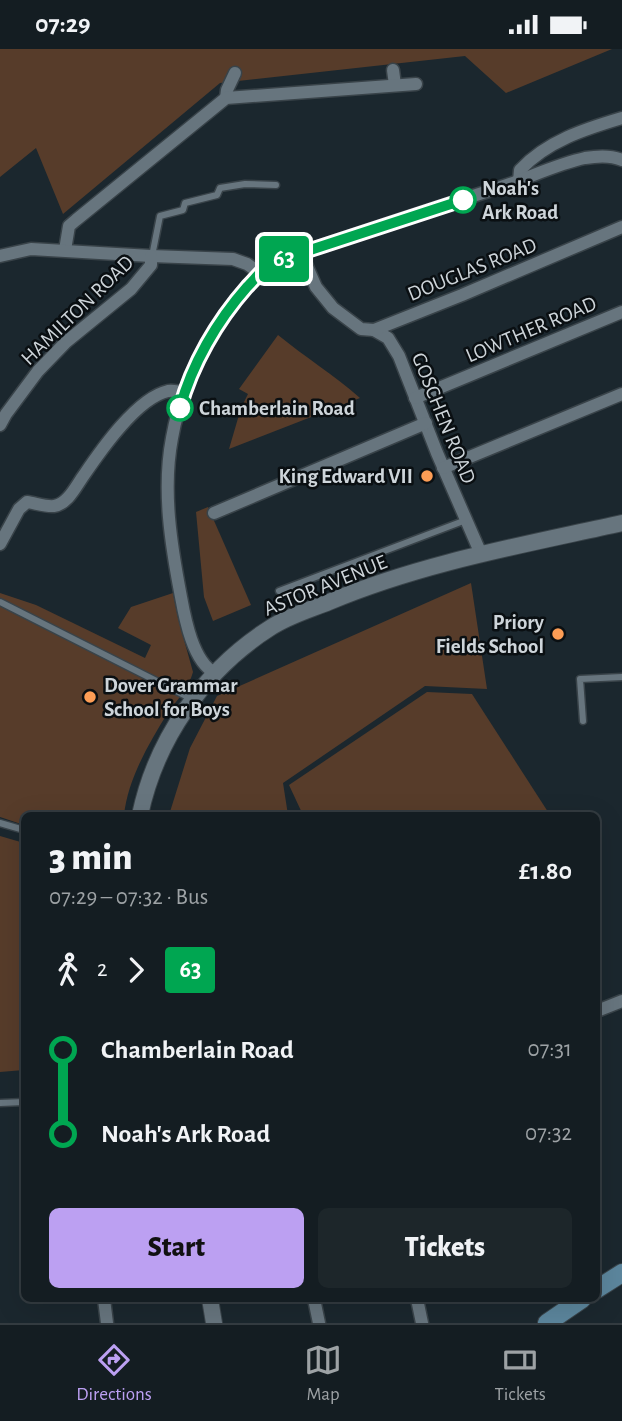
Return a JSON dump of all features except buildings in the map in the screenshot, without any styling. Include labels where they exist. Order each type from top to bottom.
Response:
[{"type":"main road","points":[[600,1287],[622,1273]]},
{"type":"main road","points":[[548,1323],[578,1302]]},
{"type":"street","points":[[393,70],[395,86]]},
{"type":"street","points":[[226,98],[226,90],[235,73]]},
{"type":"street","points":[[65,250],[69,226],[226,98],[416,84]]},
{"type":"street","points":[[519,181],[520,170],[528,160],[556,142],[582,130],[622,118]]},
{"type":"street","points":[[215,673],[202,662],[184,613],[170,521],[168,481],[172,437],[184,392],[198,360],[235,301],[260,272],[278,261],[519,181],[571,161],[589,157],[622,160]]},
{"type":"street","name":"DOUGLAS ROAD","points":[[374,330],[622,227]]},
{"type":"street","points":[[0,256],[31,249],[233,259],[260,272]]},
{"type":"street","name":"GOSCHEN ROAD","points":[[301,253],[316,287],[333,308],[361,329],[374,330],[388,338],[399,356],[443,468],[481,554]]},
{"type":"street","name":"HAMILTON ROAD","points":[[0,425],[38,371],[66,342],[131,289],[151,265],[152,256]]},
{"type":"street","name":"LOWTHER ROAD","points":[[415,398],[622,312]]},
{"type":"street","points":[[0,544],[19,509],[27,502],[56,506],[68,498],[101,450],[147,402],[170,391],[184,392]]},
{"type":"street","points":[[443,468],[622,394]]},
{"type":"street","points":[[214,513],[426,423]]},
{"type":"street","name":"ASTOR AVENUE","points":[[141,812],[146,789],[160,754],[184,711],[215,673],[250,641],[273,626],[375,583],[481,554],[622,523]]},
{"type":"street","points":[[600,1010],[622,1001]]},
{"type":"street","points":[[104,1302],[107,1323]]},
{"type":"street","points":[[210,1302],[214,1323]]},
{"type":"street","points":[[314,1302],[318,1323]]},
{"type":"street","points":[[418,1302],[422,1323]]},
{"type":"lane","points":[[152,256],[159,216],[183,210],[185,203],[217,195],[220,188],[245,184],[275,185]]},
{"type":"lane","points":[[279,591],[466,520]]},
{"type":"lane","points":[[0,602],[193,699]]},
{"type":"lane","points":[[583,721],[580,679],[622,677]]},
{"type":"lane","points":[[0,823],[21,829]]},
{"type":"lane","points":[[0,1103],[21,1102]]},
{"type":"shaded area","points":[[0,49],[612,49],[506,93],[465,56],[220,83],[63,214],[36,148],[0,177]]},
{"type":"shaded area","points":[[278,335],[360,398],[229,449],[248,394],[239,389]]},
{"type":"shaded area","points":[[208,507],[251,605],[213,621],[204,597],[196,512]]},
{"type":"shaded area","points":[[471,583],[487,689],[425,686],[283,783],[288,812],[170,812],[190,748],[217,696]]},
{"type":"shaded area","name":"Dover Grammar School for Boys","points":[[0,593],[36,605],[145,658],[151,645],[118,628],[131,607],[173,593],[193,672],[140,763],[124,812],[21,812],[21,824],[0,817]]},
{"type":"shaded area","points":[[427,692],[472,694],[548,812],[302,812],[289,785]]},
{"type":"shaded area","points":[[0,836],[21,842],[21,1070],[0,1072]]},
{"type":"bus line","name":"63","points":[[180,408],[198,360],[212,336],[235,301],[260,272],[278,261],[463,200]]},
{"type":"place","name":"Noah's Ark Road","points":[[463,200]]},
{"type":"place","name":"Chamberlain Road","points":[[180,408]]},
{"type":"place","name":"King Edward VII","points":[[427,476]]},
{"type":"place","name":"Priory Fields School","points":[[558,634]]},
{"type":"place","name":"Dover Grammar School for Boys","points":[[90,697]]}]
